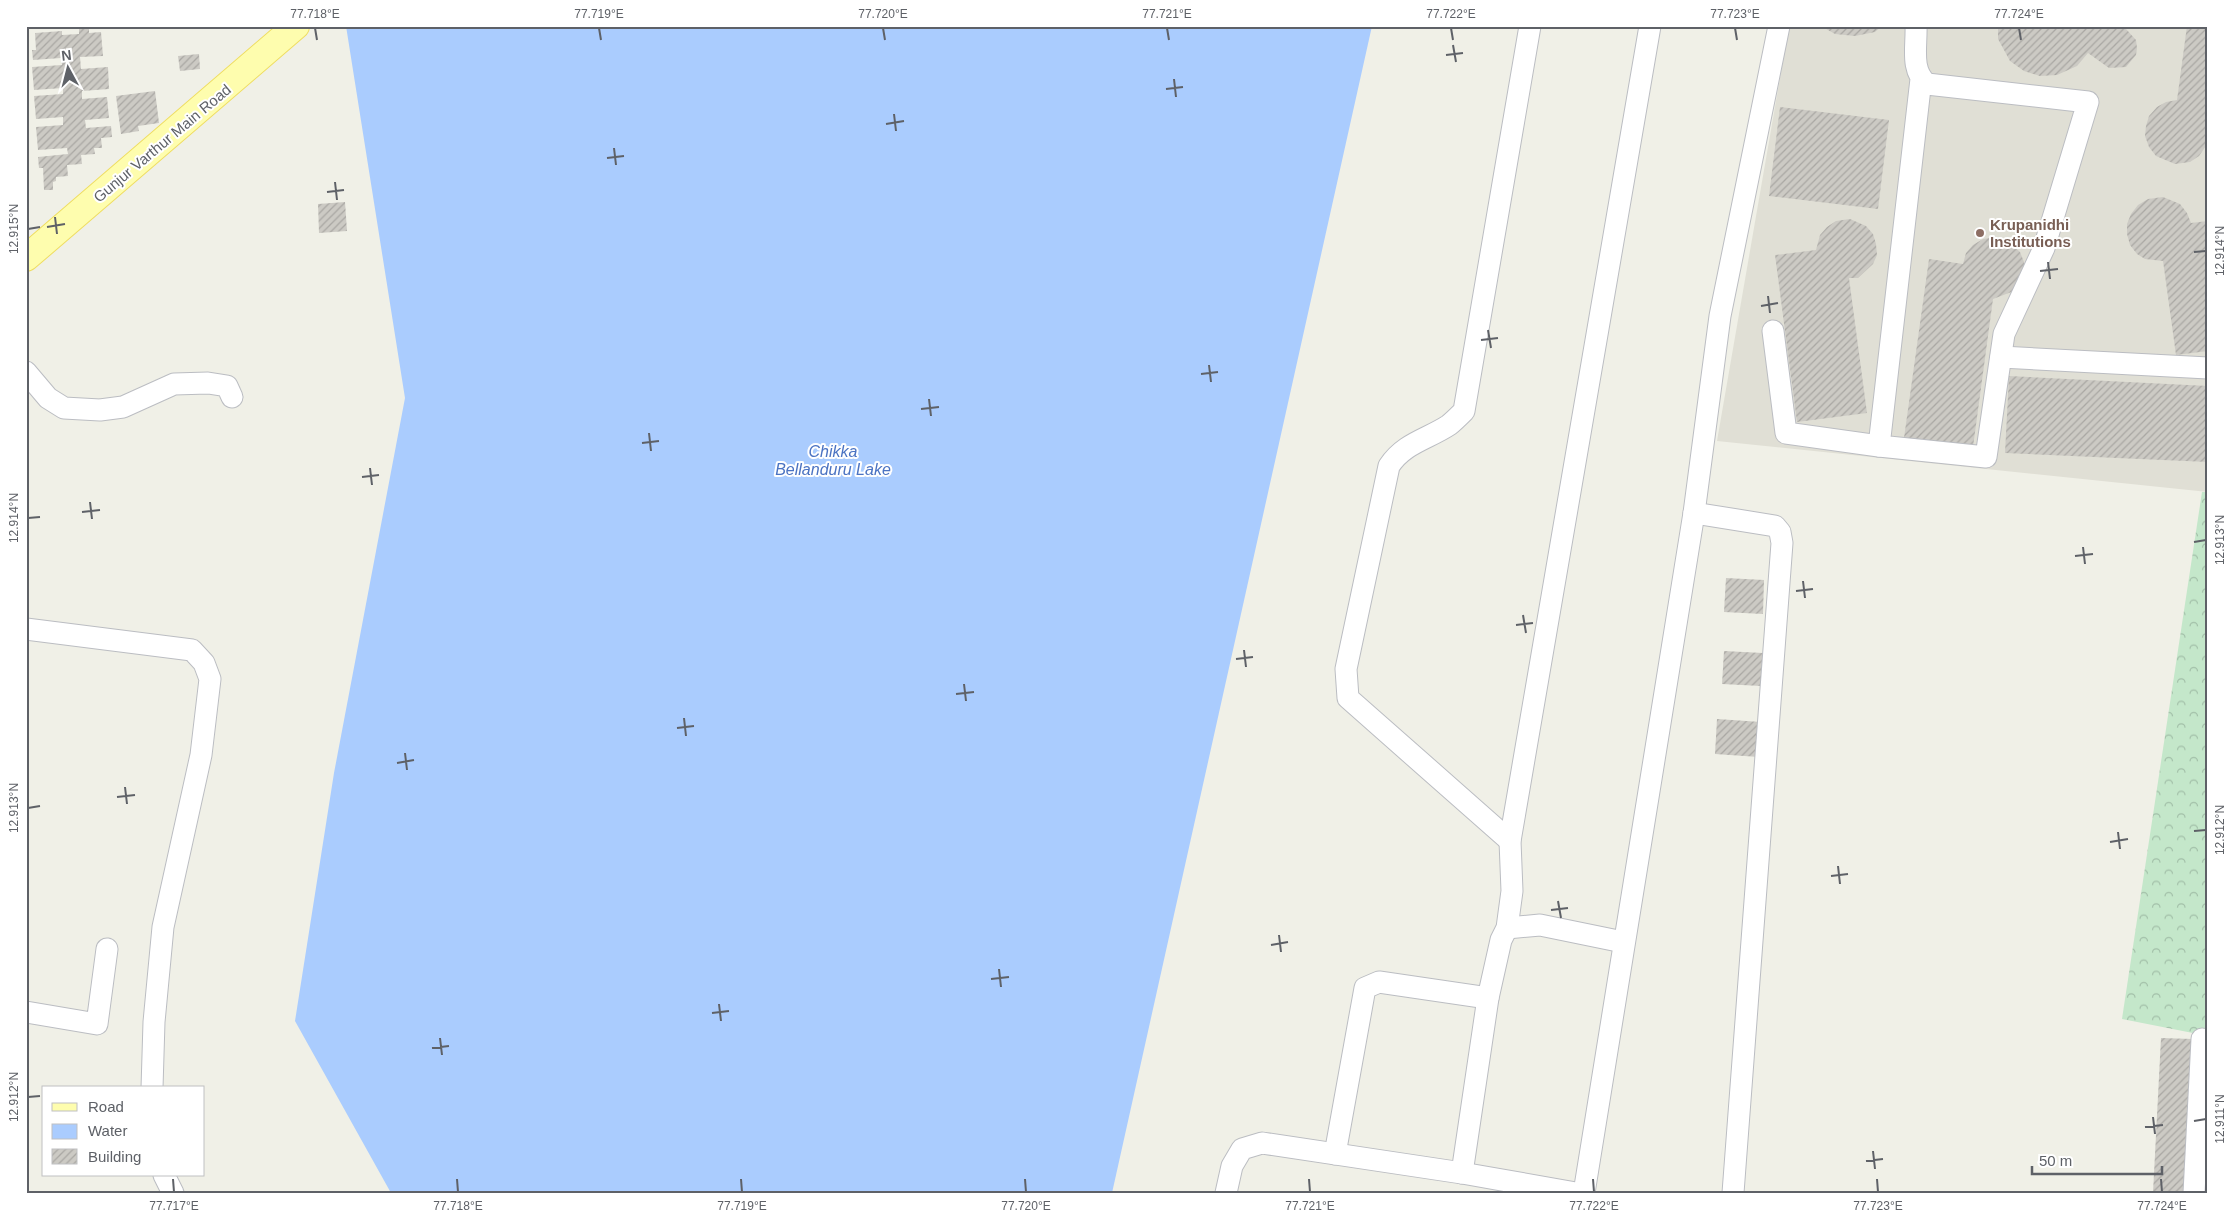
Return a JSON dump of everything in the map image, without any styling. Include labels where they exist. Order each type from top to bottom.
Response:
[{"type":"main road","name":"Gunjur Varthur Main Road","points":[[26,258],[286,32]]},
{"type":"street","points":[[1510,842],[1348,698],[1346,670],[1389,466],[1396,456],[1412,444],[1448,425],[1464,411],[1530,26]]},
{"type":"street","points":[[1462,1173],[1488,998],[1501,940],[1507,928],[1512,891],[1510,842],[1650,26]]},
{"type":"street","points":[[1584,1193],[1623,942],[1694,513],[1720,316],[1779,26]]},
{"type":"street","points":[[1773,331],[1786,433],[1879,446],[1986,457],[2004,334],[2044,248],[2088,102],[1928,84],[1921,79],[1916,69],[1916,26]]},
{"type":"street","points":[[1879,446],[1921,79]]},
{"type":"street","points":[[2001,358],[2208,368]]},
{"type":"street","points":[[26,372],[48,398],[64,408],[100,410],[123,406],[174,384],[208,383],[227,386],[232,397]]},
{"type":"street","points":[[1694,513],[1775,526],[1780,532],[1782,543],[1733,1193]]},
{"type":"street","points":[[26,629],[192,650],[204,663],[210,679],[202,755],[163,927],[154,1022],[152,1086]]},
{"type":"street","points":[[1507,928],[1540,926],[1623,942]]},
{"type":"street","points":[[26,1012],[97,1024],[107,949]]},
{"type":"street","points":[[1335,1154],[1365,988],[1379,982],[1488,998]]},
{"type":"street","points":[[2194,1193],[2202,1039],[2208,1040]]},
{"type":"street","points":[[1226,1193],[1232,1166],[1242,1148],[1262,1143],[1462,1173],[1576,1193]]},
{"type":"street","points":[[164,1176],[173,1193]]},
{"type":"shaded area","name":"Krupanidhi Institutions","points":[[1789,26],[2208,26],[2208,492],[1717,441]]},
{"type":"green space","points":[[2202,492],[2208,492],[2208,1036],[2122,1019]]},
{"type":"water","name":"Chikka Bellanduru Lake","points":[[346,26],[1372,26],[1112,1193],[391,1193],[295,1021],[334,773],[405,398]]},
{"type":"building","points":[[1821,26],[1882,26],[1875,32],[1855,36],[1835,34]]},
{"type":"building","points":[[1998,26],[2127,26],[2126,29],[2136,40],[2136,55],[2126,67],[2109,68],[2088,53],[2077,66],[2057,75],[2040,76],[2024,71],[2010,61],[1998,39]]},
{"type":"building","points":[[2187,26],[2208,26],[2208,143],[2199,156],[2190,162],[2175,164],[2156,156],[2149,147],[2145,136],[2149,116],[2157,107],[2166,102],[2177,100]]},
{"type":"building","points":[[79,29],[89,29],[89,33],[101,32],[103,56],[80,57],[81,69],[108,67],[109,89],[82,91],[82,99],[107,97],[109,118],[85,120],[86,128],[111,126],[112,137],[101,138],[102,148],[94,148],[95,154],[81,155],[82,164],[67,165],[68,176],[56,177],[56,181],[53,182],[53,190],[44,190],[43,168],[39,168],[38,157],[68,154],[67,148],[38,150],[36,127],[63,125],[63,117],[36,119],[34,96],[63,94],[63,88],[34,90],[32,67],[62,65],[61,58],[33,60],[32,50],[36,50],[35,33],[62,31],[62,35],[79,34]]},
{"type":"building","points":[[199,54],[200,69],[180,71],[178,56]]},
{"type":"building","points":[[155,91],[159,123],[138,126],[139,131],[121,134],[116,96]]},
{"type":"building","points":[[1780,107],[1889,120],[1878,209],[1769,196]]},
{"type":"building","points":[[2163,197],[2180,204],[2187,213],[2191,223],[2208,221],[2208,351],[2176,355],[2163,261],[2145,259],[2137,254],[2130,245],[2127,224],[2131,214],[2138,205],[2148,199]]},
{"type":"building","points":[[345,202],[347,231],[319,233],[318,204]]},
{"type":"building","points":[[1850,219],[1866,226],[1873,234],[1877,255],[1873,264],[1858,278],[1849,278],[1867,413],[1797,422],[1775,255],[1816,250],[1820,235],[1827,227],[1836,221]]},
{"type":"building","points":[[1997,237],[2008,241],[2020,252],[2024,262],[2024,273],[2014,291],[1993,299],[1973,447],[1904,438],[1929,259],[1963,264],[1966,253],[1973,245],[1983,239]]},
{"type":"building","points":[[2009,376],[2208,386],[2208,462],[2005,453]]},
{"type":"building","points":[[1726,578],[1764,580],[1763,614],[1724,612]]},
{"type":"building","points":[[1724,651],[1763,653],[1761,686],[1722,684]]},
{"type":"building","points":[[1717,719],[1761,722],[1759,757],[1715,754]]},
{"type":"building","points":[[2161,1038],[2193,1039],[2186,1193],[2153,1193]]},
{"type":"place","name":"Krupanidhi Institutions","points":[[1980,233]]}]
